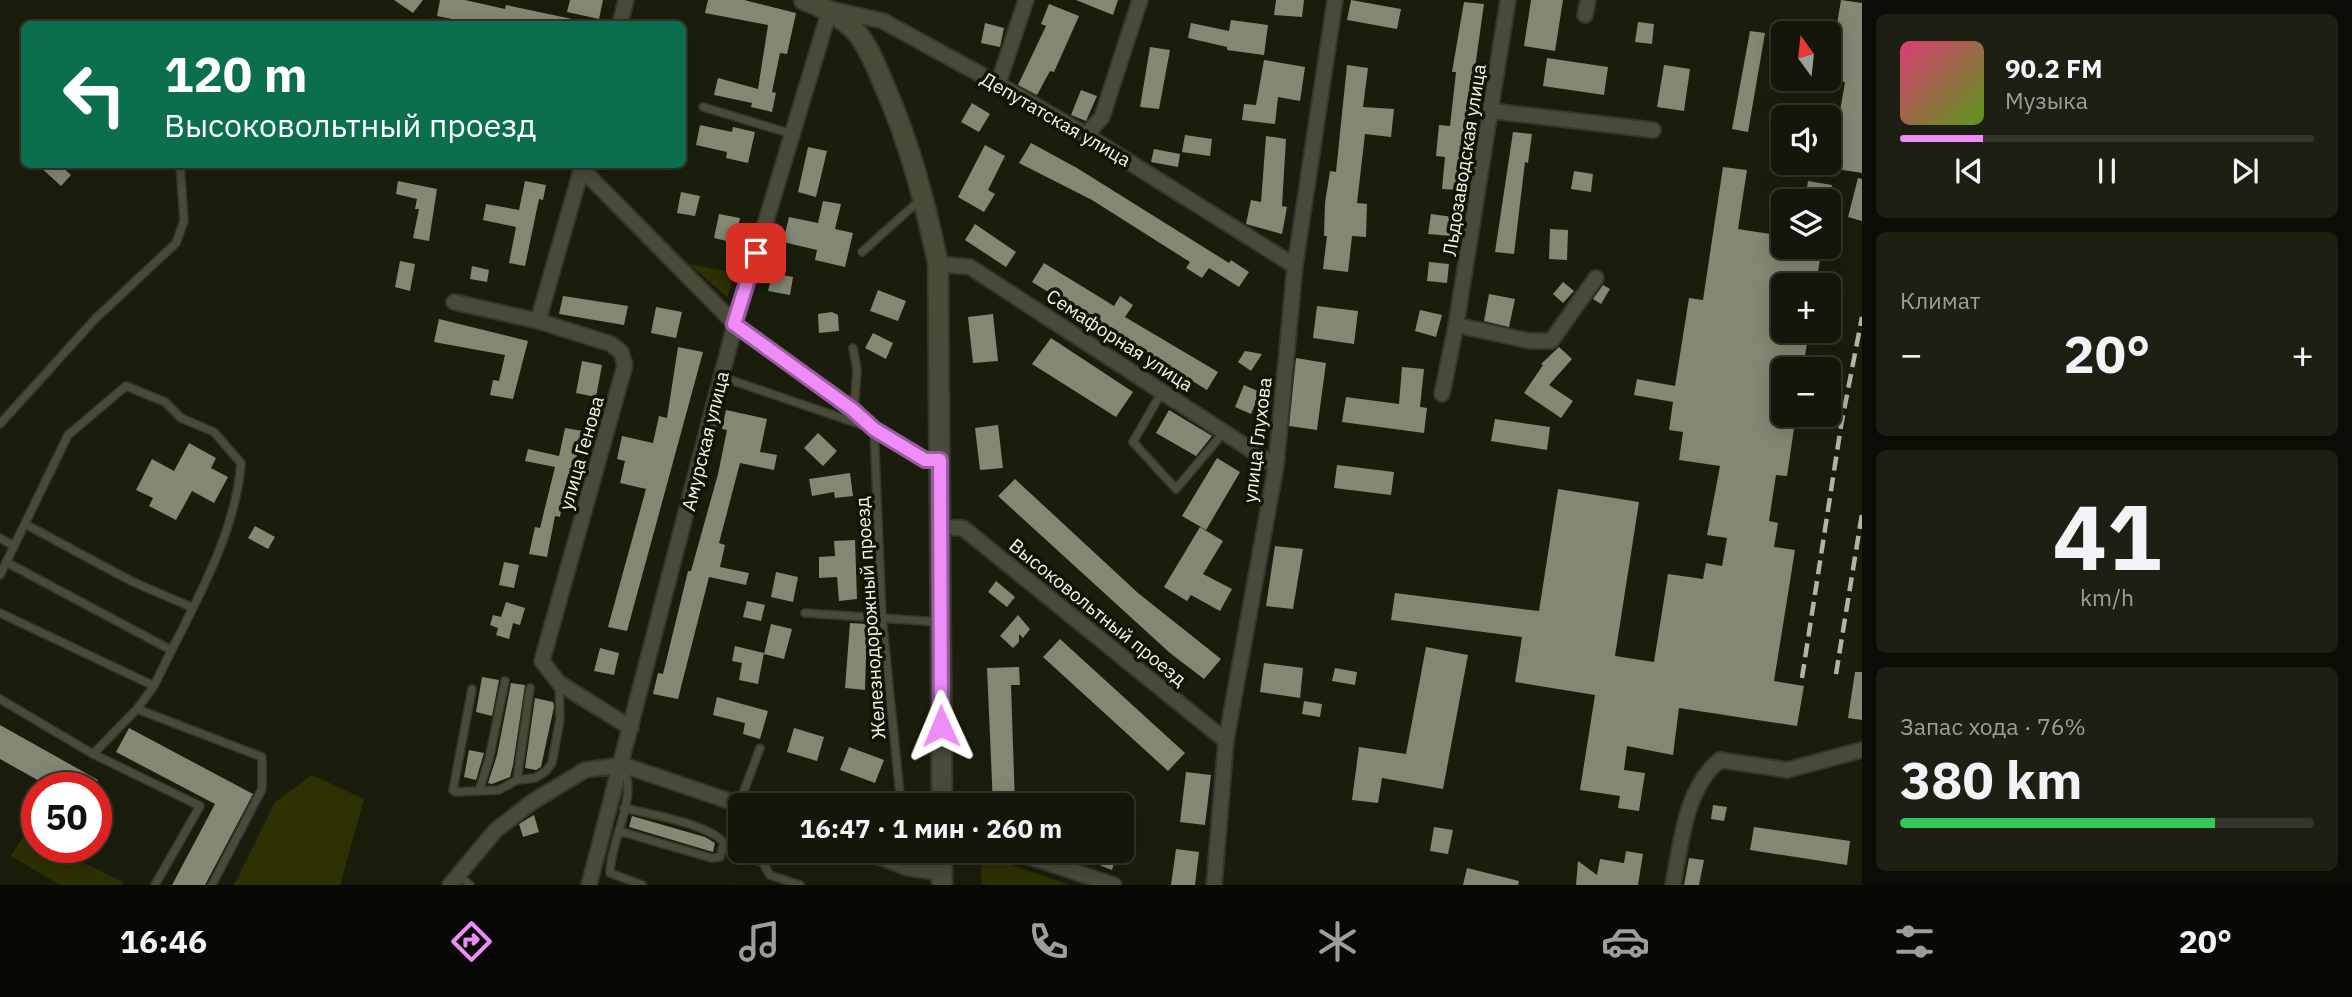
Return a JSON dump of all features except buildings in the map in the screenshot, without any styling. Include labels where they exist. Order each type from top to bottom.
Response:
[{"type":"main road","name":"Депутатская улица","points":[[804,0],[832,5]]},
{"type":"main road","points":[[832,5],[859,35],[877,69],[905,135],[924,196],[938,264],[942,793]]},
{"type":"street","points":[[621,21],[626,0]]},
{"type":"street","points":[[998,85],[1026,0]]},
{"type":"street","points":[[1086,135],[1102,117],[1140,0]]},
{"type":"street","name":"улица Глухова","points":[[1214,885],[1226,741],[1276,466],[1295,267],[1335,0]]},
{"type":"street","name":"Льдозаводская улица","points":[[1442,394],[1492,111],[1508,0]]},
{"type":"street","name":"Депутатская улица","points":[[832,5],[883,21],[998,85],[1086,135],[1295,267]]},
{"type":"street","name":"Амурская улица","points":[[589,885],[734,324],[832,5]]},
{"type":"street","points":[[1492,111],[1653,130]]},
{"type":"street","points":[[538,321],[579,168]]},
{"type":"street","points":[[582,168],[734,324],[853,410],[874,429],[925,460],[940,460]]},
{"type":"street","name":"Семафорная улица","points":[[938,264],[970,267],[1163,390],[1276,466]]},
{"type":"street","points":[[1456,325],[1530,341],[1551,341],[1596,278]]},
{"type":"street","name":"улица Генова","points":[[454,302],[538,321],[611,344],[621,352],[625,365],[543,651],[542,661],[559,683]]},
{"type":"street","name":"Высоковольтный проезд","points":[[940,527],[963,528],[1226,741]]},
{"type":"street","points":[[559,683],[631,728]]},
{"type":"street","points":[[1673,885],[1689,808],[1712,766],[1720,760],[1787,770],[1862,750]]},
{"type":"street","points":[[454,880],[496,830],[549,790],[585,770],[622,765],[728,801]]},
{"type":"street","points":[[895,863],[942,879]]},
{"type":"street","points":[[1048,863],[1114,885]]},
{"type":"lane","points":[[703,107],[792,134]]},
{"type":"lane","points":[[0,424],[95,319],[176,243],[184,221],[180,168]]},
{"type":"lane","points":[[862,252],[924,196]]},
{"type":"lane","points":[[853,348],[857,370],[853,410]]},
{"type":"lane","points":[[722,377],[874,429]]},
{"type":"lane","points":[[0,575],[68,435],[126,386],[165,402],[181,418],[215,432],[241,463],[239,490],[231,515],[154,685],[136,709],[93,754]]},
{"type":"lane","points":[[1163,390],[1133,442],[1175,489],[1224,432]]},
{"type":"lane","name":"Железнодорожный проезд","points":[[874,429],[882,617],[900,793]]},
{"type":"lane","points":[[25,524],[131,581],[191,607]]},
{"type":"lane","points":[[0,538],[14,546]]},
{"type":"lane","points":[[6,562],[171,650]]},
{"type":"lane","points":[[0,613],[154,685]]},
{"type":"lane","points":[[805,613],[940,622]]},
{"type":"lane","points":[[478,791],[486,768],[505,681]]},
{"type":"lane","points":[[472,690],[453,790],[499,790],[517,780],[535,778],[552,763],[560,719],[559,683]]},
{"type":"lane","points":[[517,780],[530,688]]},
{"type":"lane","points":[[0,699],[93,754],[200,806],[155,885]]},
{"type":"lane","points":[[136,709],[262,757],[262,789],[212,885]]},
{"type":"lane","points":[[744,793],[760,748]]},
{"type":"lane","points":[[622,765],[628,780],[610,873],[642,885]]},
{"type":"lane","points":[[619,831],[711,858],[720,857],[724,843],[718,836],[624,808]]},
{"type":"lane","points":[[722,849],[763,863],[770,875],[800,885]]},
{"type":"lane","points":[[907,863],[908,868]]},
{"type":"lane","points":[[454,880],[470,885]]},
{"type":"green space","points":[[689,264],[735,273],[727,297]]},
{"type":"green space","points":[[312,775],[364,799],[340,885],[234,885],[275,802]]},
{"type":"green space","points":[[21,840],[21,862],[11,856]]},
{"type":"green space","points":[[23,863],[84,863],[123,882],[122,885],[60,885]]},
{"type":"green space","points":[[982,863],[1005,863],[1070,885],[981,885]]},
{"type":"railway","points":[[1802,678],[1841,426],[1862,317]]},
{"type":"railway","points":[[1836,674],[1862,514]]},
{"type":"route","points":[[756,253],[734,324],[853,410],[874,429],[925,460],[940,460],[941,726]]}]
